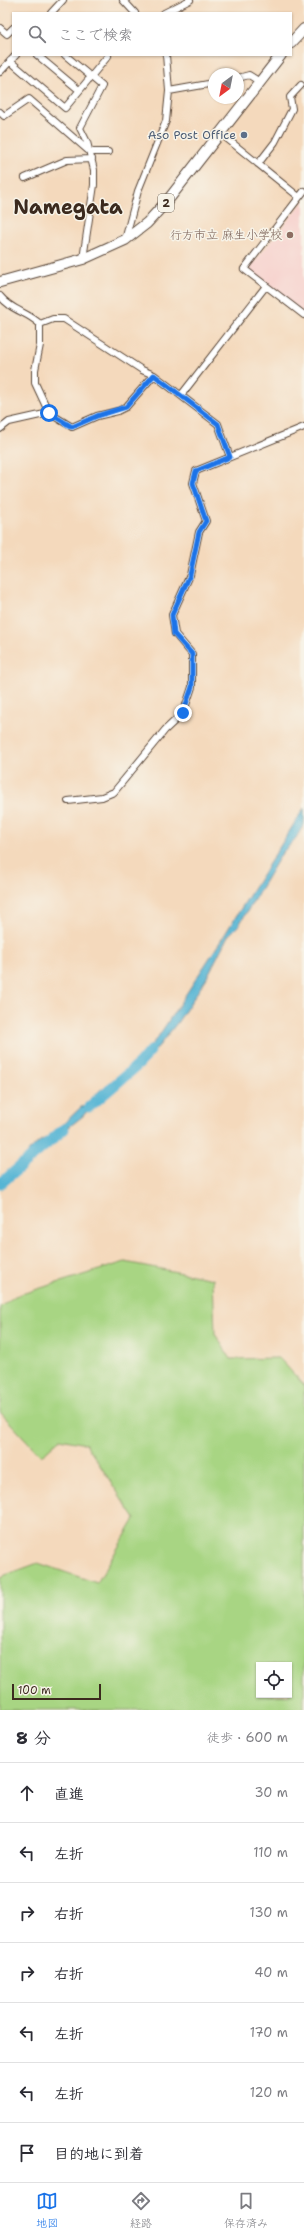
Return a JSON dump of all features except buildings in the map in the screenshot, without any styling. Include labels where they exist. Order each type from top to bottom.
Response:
[{"type":"main road","points":[[292,42],[304,29]]},
{"type":"main road","name":"2","points":[[0,282],[83,259],[125,240],[147,223],[168,200],[280,56]]},
{"type":"street","points":[[51,12],[63,0]]},
{"type":"street","points":[[123,0],[134,12]]},
{"type":"street","points":[[166,12],[190,0]]},
{"type":"street","points":[[0,28],[8,34],[12,29]]},
{"type":"street","points":[[0,72],[15,56]]},
{"type":"street","points":[[39,56],[79,90]]},
{"type":"street","points":[[66,56],[102,86],[80,128],[91,155],[94,170],[94,185],[83,259]]},
{"type":"street","points":[[10,62],[64,108],[108,56]]},
{"type":"street","points":[[125,240],[146,167],[164,130],[169,91],[166,56]]},
{"type":"street","points":[[244,76],[249,75],[260,82]]},
{"type":"street","points":[[169,91],[208,84]]},
{"type":"street","points":[[258,164],[275,142],[292,109],[290,97],[301,85]]},
{"type":"street","points":[[0,112],[4,116],[29,99],[91,155]]},
{"type":"street","points":[[220,133],[299,197]]},
{"type":"street","points":[[25,178],[67,160],[108,152]]},
{"type":"street","points":[[304,191],[244,269],[304,315]]},
{"type":"street","points":[[182,394],[266,286]]},
{"type":"street","points":[[0,296],[7,304],[30,315],[40,324],[40,345],[35,370],[35,383],[49,413],[72,427],[97,416],[118,411],[126,407],[154,375]]},
{"type":"street","points":[[40,324],[53,319],[64,319],[142,370],[154,375],[182,394],[218,424],[230,457]]},
{"type":"street","points":[[0,429],[9,422],[49,413]]},
{"type":"street","points":[[68,801],[102,797],[114,792],[165,730],[183,713],[192,687],[192,654],[174,634],[172,615],[190,575],[199,532],[206,521],[193,483],[196,471],[304,427]]},
{"type":"shaded area","name":"行方市立 麻生小学校","points":[[304,200],[304,314],[248,270]]},
{"type":"green space","points":[[125,1262],[213,1279],[215,1334],[231,1359],[279,1358],[304,1385],[304,1710],[0,1710],[0,1577],[38,1563],[97,1583],[135,1519],[86,1444],[60,1439],[41,1456],[0,1412],[0,1307],[15,1296]]},
{"type":"water","points":[[304,808],[304,824],[296,838],[282,853],[239,925],[228,936],[206,979],[177,1023],[158,1047],[109,1085],[83,1116],[55,1138],[37,1146],[16,1172],[0,1186],[0,1181],[22,1162],[30,1150],[40,1141],[52,1135],[81,1107],[86,1106],[98,1092],[137,1061],[158,1037],[220,942]]},
{"type":"waterway","points":[[89,1107],[139,1064],[150,1051]]},
{"type":"waterway","points":[[0,1184],[64,1129]]},
{"type":"place","name":"Aso Post Office","points":[[244,135]]},
{"type":"place","name":"行方市立 麻生小学校","points":[[290,235]]},
{"type":"district","name":"Namegata","points":[[68,207]]},
{"type":"route","points":[[49,413],[56,419],[72,427],[97,416],[118,411],[126,407],[154,375],[182,394],[218,424],[220,428],[230,457],[196,471],[193,483],[205,513],[206,521],[199,532],[190,575],[172,615],[174,634],[192,654],[192,687],[183,713]]}]
